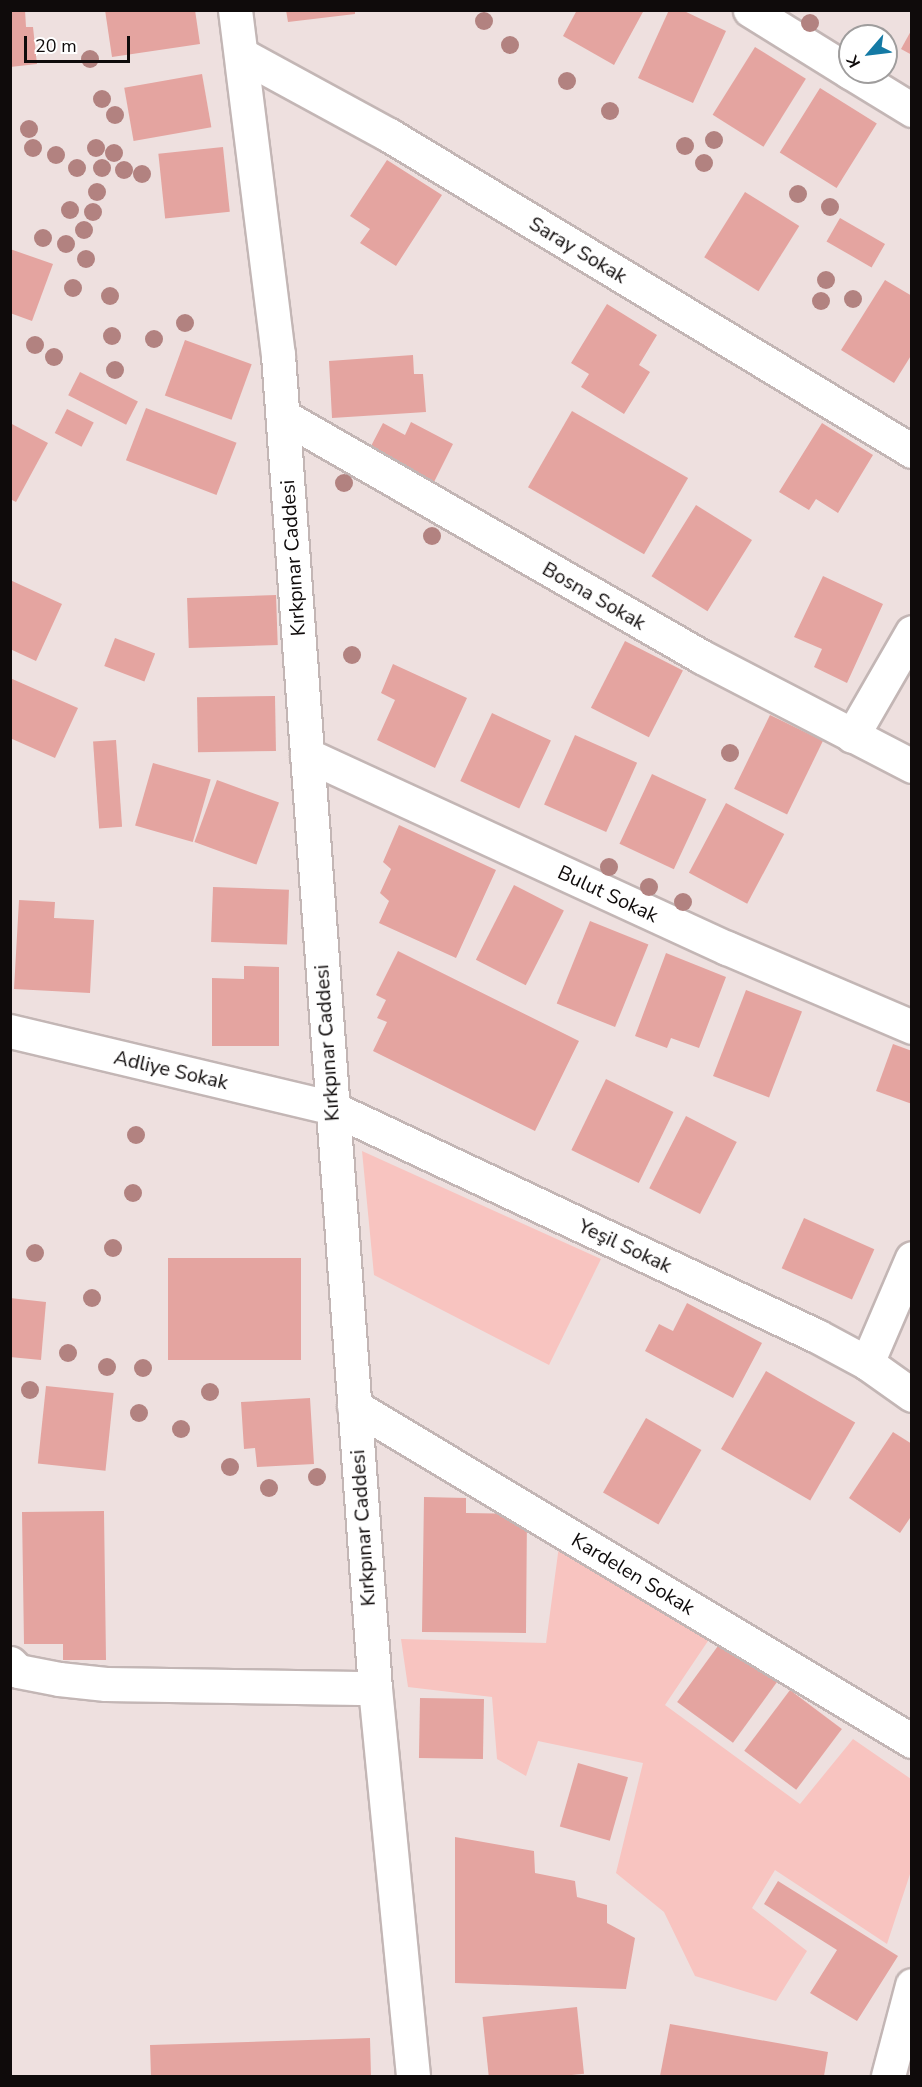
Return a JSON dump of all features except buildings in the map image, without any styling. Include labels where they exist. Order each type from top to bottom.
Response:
[{"type":"street","name":"Kırkpınar Caddesi","points":[[235,10],[278,355],[375,1688],[413,2076]]},
{"type":"street","points":[[750,10],[838,65]]},
{"type":"street","name":"Saray Sokak","points":[[242,55],[389,135],[912,452]]},
{"type":"street","points":[[870,84],[912,110]]},
{"type":"street","name":"Bosna Sokak","points":[[283,416],[595,598],[912,766]]},
{"type":"street","points":[[852,736],[912,633]]},
{"type":"street","name":"Bulut Sokak","points":[[307,755],[727,948],[912,1027]]},
{"type":"street","name":"Adliye Sokak","points":[[10,1031],[332,1108]]},
{"type":"street","name":"Yeşil Sokak","points":[[332,1108],[817,1336],[867,1363],[912,1395]]},
{"type":"street","points":[[867,1363],[912,1258]]},
{"type":"street","name":"Kardelen Sokak","points":[[354,1406],[912,1742]]},
{"type":"street","points":[[10,1663],[18,1671],[58,1679],[106,1684],[375,1688]]},
{"type":"street","points":[[888,2076],[912,1985]]},
{"type":"shaded area","points":[[362,1151],[601,1259],[549,1365],[374,1275]]},
{"type":"shaded area","points":[[559,1546],[710,1638],[665,1705],[800,1804],[853,1739],[911,1779],[911,1871],[887,1944],[775,1870],[752,1908],[807,1951],[776,2001],[695,1976],[664,1912],[616,1873],[643,1763],[538,1741],[526,1776],[497,1759],[492,1697],[408,1687],[401,1639],[546,1643]]}]
